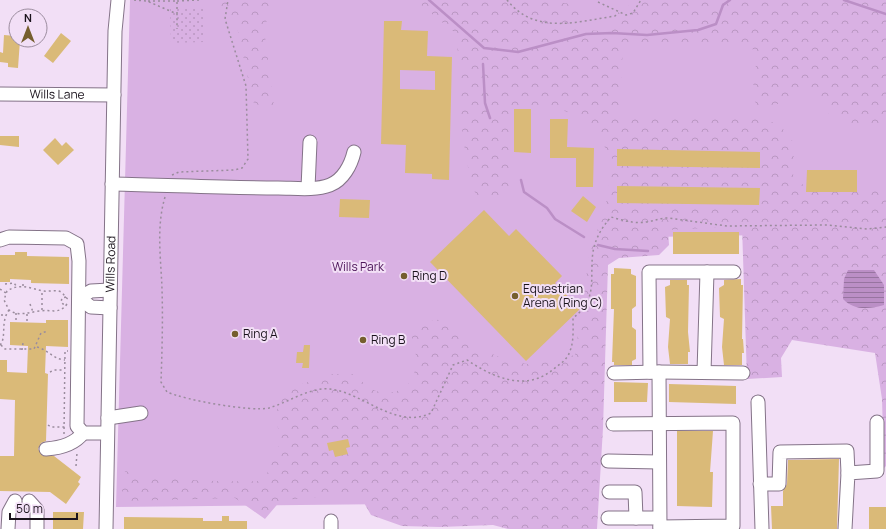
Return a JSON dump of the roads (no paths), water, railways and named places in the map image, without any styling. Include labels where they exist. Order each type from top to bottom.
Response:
[{"type":"street","name":"Wills Road","points":[[106,529],[114,95],[118,0]]},
{"type":"street","name":"Wills Lane","points":[[0,94],[114,95]]},
{"type":"street","points":[[308,188],[310,142]]},
{"type":"street","points":[[112,184],[322,187],[334,183],[346,171],[354,152]]},
{"type":"street","points":[[0,240],[9,236],[66,238],[77,244],[79,261],[70,300],[77,426],[79,438],[66,446],[46,449]]},
{"type":"street","points":[[659,525],[659,424],[654,372],[649,272],[734,272]]},
{"type":"street","points":[[704,372],[707,272]]},
{"type":"street","points":[[70,300],[90,292],[110,290]]},
{"type":"street","points":[[70,300],[90,307],[110,308]]},
{"type":"street","points":[[614,372],[743,372]]},
{"type":"street","points":[[758,402],[762,529]]},
{"type":"street","points":[[108,418],[141,413]]},
{"type":"street","points":[[848,473],[877,471],[877,422]]},
{"type":"street","points":[[608,518],[636,518],[659,525],[734,526],[734,423],[613,424]]},
{"type":"street","points":[[78,430],[108,433]]},
{"type":"street","points":[[760,484],[779,484],[780,452],[846,451],[848,473],[845,529]]},
{"type":"street","points":[[608,461],[659,462]]},
{"type":"street","points":[[608,492],[635,492],[636,518]]},
{"type":"street","points":[[8,529],[9,512],[15,501]]},
{"type":"street","points":[[29,501],[37,510],[37,529]]},
{"type":"waterway","points":[[429,0],[484,48],[518,52],[586,34],[612,33],[647,35],[698,30],[716,24],[723,5],[730,0]]},
{"type":"waterway","points":[[844,0],[886,14]]},
{"type":"waterway","points":[[483,64],[485,103],[490,118]]},
{"type":"waterway","points":[[521,180],[524,192],[547,208],[555,219],[584,237]]},
{"type":"waterway","points":[[598,245],[615,249],[648,251]]},
{"type":"place","name":"Ring D","points":[[404,276]]},
{"type":"place","name":"Equestrian Arena (Ring C)","points":[[515,296]]},
{"type":"place","name":"Ring A","points":[[235,334]]},
{"type":"place","name":"Ring B","points":[[363,340]]},
{"type":"park label","name":"Wills Park","points":[[358,267]]}]
